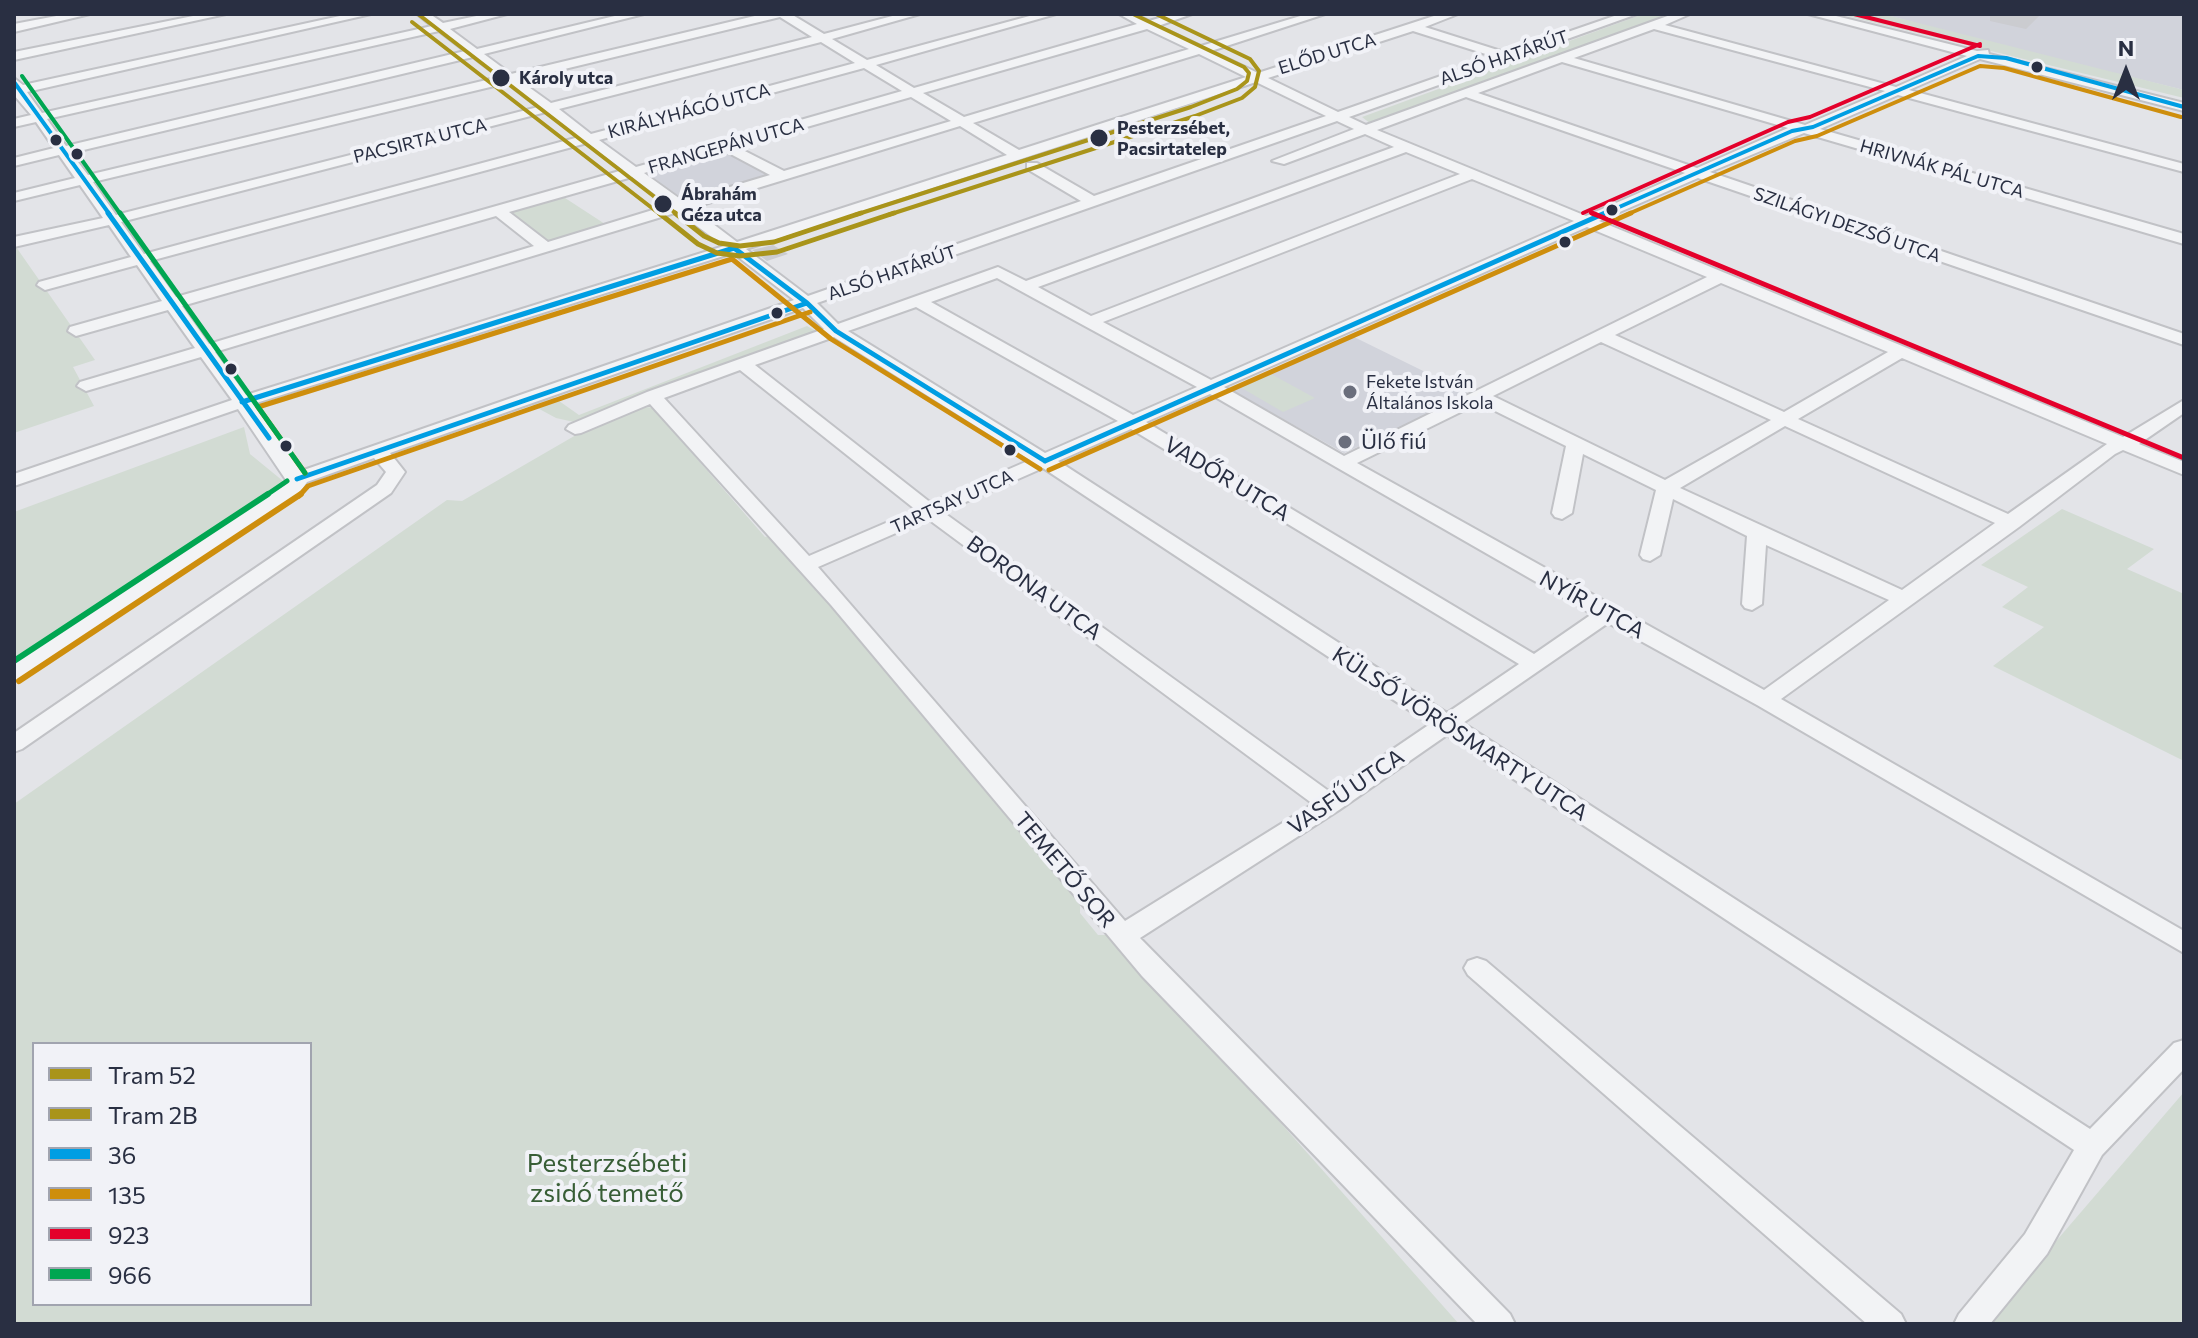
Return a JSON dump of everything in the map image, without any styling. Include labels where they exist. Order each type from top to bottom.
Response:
[{"type":"street","points":[[14,28],[84,14]]},
{"type":"street","points":[[14,56],[220,14]]},
{"type":"street","points":[[297,479],[175,305],[16,88],[365,14]]},
{"type":"street","name":"KÜLSŐ VÖRÖSMARTY UTCA","points":[[423,14],[807,303],[832,327],[1045,461],[2092,1146]]},
{"type":"street","points":[[14,123],[501,14]]},
{"type":"street","points":[[14,162],[638,14]]},
{"type":"street","points":[[14,197],[780,14],[915,92],[1093,202]]},
{"type":"street","name":"PACSIRTA UTCA","points":[[14,242],[112,220],[914,14]]},
{"type":"street","name":"KIRÁLYHÁGÓ UTCA","points":[[45,285],[1050,14]]},
{"type":"street","points":[[1125,14],[1406,147],[2184,469]]},
{"type":"street","name":"FRANGEPÁN UTCA","points":[[76,331],[1186,14]]},
{"type":"street","points":[[86,386],[1319,14]]},
{"type":"street","name":"ELŐD UTCA","points":[[14,480],[242,402],[734,248],[1025,161],[1256,76],[1452,14]]},
{"type":"street","name":"ALSÓ HATÁRÚT","points":[[14,673],[292,490],[297,479],[1631,14]]},
{"type":"street","name":"ALSÓ HATÁRÚT","points":[[1279,161],[1684,14]]},
{"type":"street","points":[[1814,14],[1999,56],[2184,105]]},
{"type":"street","points":[[1827,14],[2184,105]]},
{"type":"street","points":[[1652,25],[2184,168]]},
{"type":"street","points":[[1414,27],[1507,57]]},
{"type":"street","name":"TARTSAY UTCA","points":[[806,565],[1697,173],[1981,54]]},
{"type":"street","name":"HRIVNÁK PÁL UTCA","points":[[1561,58],[2184,239]]},
{"type":"street","name":"SZILÁGYI DEZSŐ UTCA","points":[[1466,93],[2184,340]]},
{"type":"street","points":[[725,146],[785,177]]},
{"type":"street","points":[[1025,287],[1406,147]]},
{"type":"street","points":[[1089,322],[1472,174]]},
{"type":"street","points":[[499,211],[548,249]]},
{"type":"street","name":"ALSÓ HATÁRÚT","points":[[575,429],[832,327],[998,272]]},
{"type":"street","name":"NYÍR UTCA","points":[[998,272],[1212,388],[1607,614],[1765,700],[2184,943]]},
{"type":"street","points":[[1343,463],[1720,277]]},
{"type":"street","name":"VADŐR UTCA","points":[[916,300],[1133,422],[1534,664]]},
{"type":"street","points":[[1600,335],[2012,523]]},
{"type":"street","points":[[1650,555],[1666,488],[1901,352]]},
{"type":"street","name":"BORONA UTCA","points":[[743,364],[931,512],[1330,804]]},
{"type":"street","name":"TEMETŐ SOR","points":[[653,396],[806,565],[1122,936],[1499,1324]]},
{"type":"street","points":[[1480,396],[1757,533],[1906,600]]},
{"type":"street","points":[[1765,700],[2012,523],[2108,450],[2123,444],[2184,405]]},
{"type":"street","points":[[1562,513],[1576,442]]},
{"type":"street","points":[[14,744],[384,489],[396,472],[379,452]]},
{"type":"street","points":[[1752,604],[1757,533]]},
{"type":"street","name":"VASFŰ UTCA","points":[[1122,936],[1330,804],[1607,614]]},
{"type":"street","points":[[1477,968],[1890,1324]]},
{"type":"street","points":[[1970,1324],[2036,1244],[2092,1146],[2184,1051]]},
{"type":"shaded area","points":[[1883,14],[2184,14],[2184,90],[1994,44]]},
{"type":"shaded area","points":[[727,150],[777,176],[686,201],[647,173]]},
{"type":"shaded area","name":"Fekete István Általános Iskola","points":[[1350,335],[1472,395],[1344,453],[1229,389]]},
{"type":"green space","points":[[1643,14],[1679,14],[1371,124],[1362,117]]},
{"type":"green space","points":[[1839,14],[1883,14],[2184,90],[2184,98]]},
{"type":"green space","points":[[562,196],[605,224],[546,242],[504,213]]},
{"type":"green space","points":[[14,244],[95,360],[73,367],[94,406],[14,433]]},
{"type":"green space","points":[[807,326],[816,331],[574,422],[556,418],[530,404],[552,396],[579,415]]},
{"type":"green space","points":[[1271,374],[1315,398],[1283,412],[1240,387]]},
{"type":"green space","name":"Pesterzsébeti zsidó temető","points":[[647,407],[653,408],[765,537],[776,534],[901,682],[896,684],[1023,836],[1085,900],[1080,906],[1080,913],[1098,935],[1114,935],[1459,1324],[14,1324],[14,804],[447,500],[462,501],[595,424]]},
{"type":"green space","points":[[244,427],[250,454],[283,481],[282,488],[14,662],[14,512]]},
{"type":"green space","points":[[2062,509],[2154,549],[2127,569],[2184,594],[2184,761],[1993,666],[2044,627],[2002,607],[2028,587],[1981,565]]},
{"type":"green space","points":[[2184,1092],[2184,1324],[1985,1324]]},
{"type":"building","points":[[1990,14],[2041,14],[2026,29],[1990,21]]},
{"type":"building","points":[[773,245],[788,254],[767,261],[752,250]]},
{"type":"tram line","name":"52","points":[[418,14],[704,236],[719,243],[740,246],[774,242],[981,174],[1031,161],[1191,107],[1237,89],[1247,81],[1249,73],[1244,67],[1133,14]]},
{"type":"tram line","name":"2B","points":[[412,22],[698,244],[717,253],[740,256],[777,252],[1034,170],[1195,116],[1242,98],[1255,87],[1259,71],[1250,59],[1156,14]]},
{"type":"tram line","points":[[981,174],[1227,93]]},
{"type":"transit line","name":"923","points":[[1854,14],[1980,46]]},
{"type":"transit line","name":"923","points":[[1583,213],[1788,122],[1810,117],[1980,44]]},
{"type":"transit line","name":"36","points":[[1045,461],[1792,131],[1813,127],[1978,56],[2006,58],[2184,107]]},
{"type":"transit line","name":"135","points":[[1049,470],[1795,141],[1817,136],[1980,66],[2004,68],[2181,117]]},
{"type":"transit line","name":"966","points":[[22,76],[305,473]]},
{"type":"transit line","name":"36","points":[[14,82],[269,438]]},
{"type":"transit line","name":"923","points":[[1591,213],[2184,458]]},
{"type":"transit line","name":"36","points":[[242,402],[734,248],[807,303],[836,331],[1045,461]]},
{"type":"transit line","name":"135","points":[[305,473],[258,407],[732,259],[831,339],[1040,469]]},
{"type":"transit line","name":"36","points":[[297,479],[807,303]]},
{"type":"transit line","name":"135","points":[[19,681],[297,498],[308,486],[810,312]]},
{"type":"transit line","name":"966","points":[[14,661],[287,481]]},
{"type":"place","name":"Károly utca","points":[[501,78]]},
{"type":"place","name":"Pesterzsébet, Pacsirtatelep","points":[[1099,138]]},
{"type":"place","name":"Ábrahám Géza utca","points":[[663,204]]},
{"type":"place","name":"Fekete István Általános Iskola","points":[[1350,392]]},
{"type":"place","name":"Ülő fiú","points":[[1345,442]]}]
